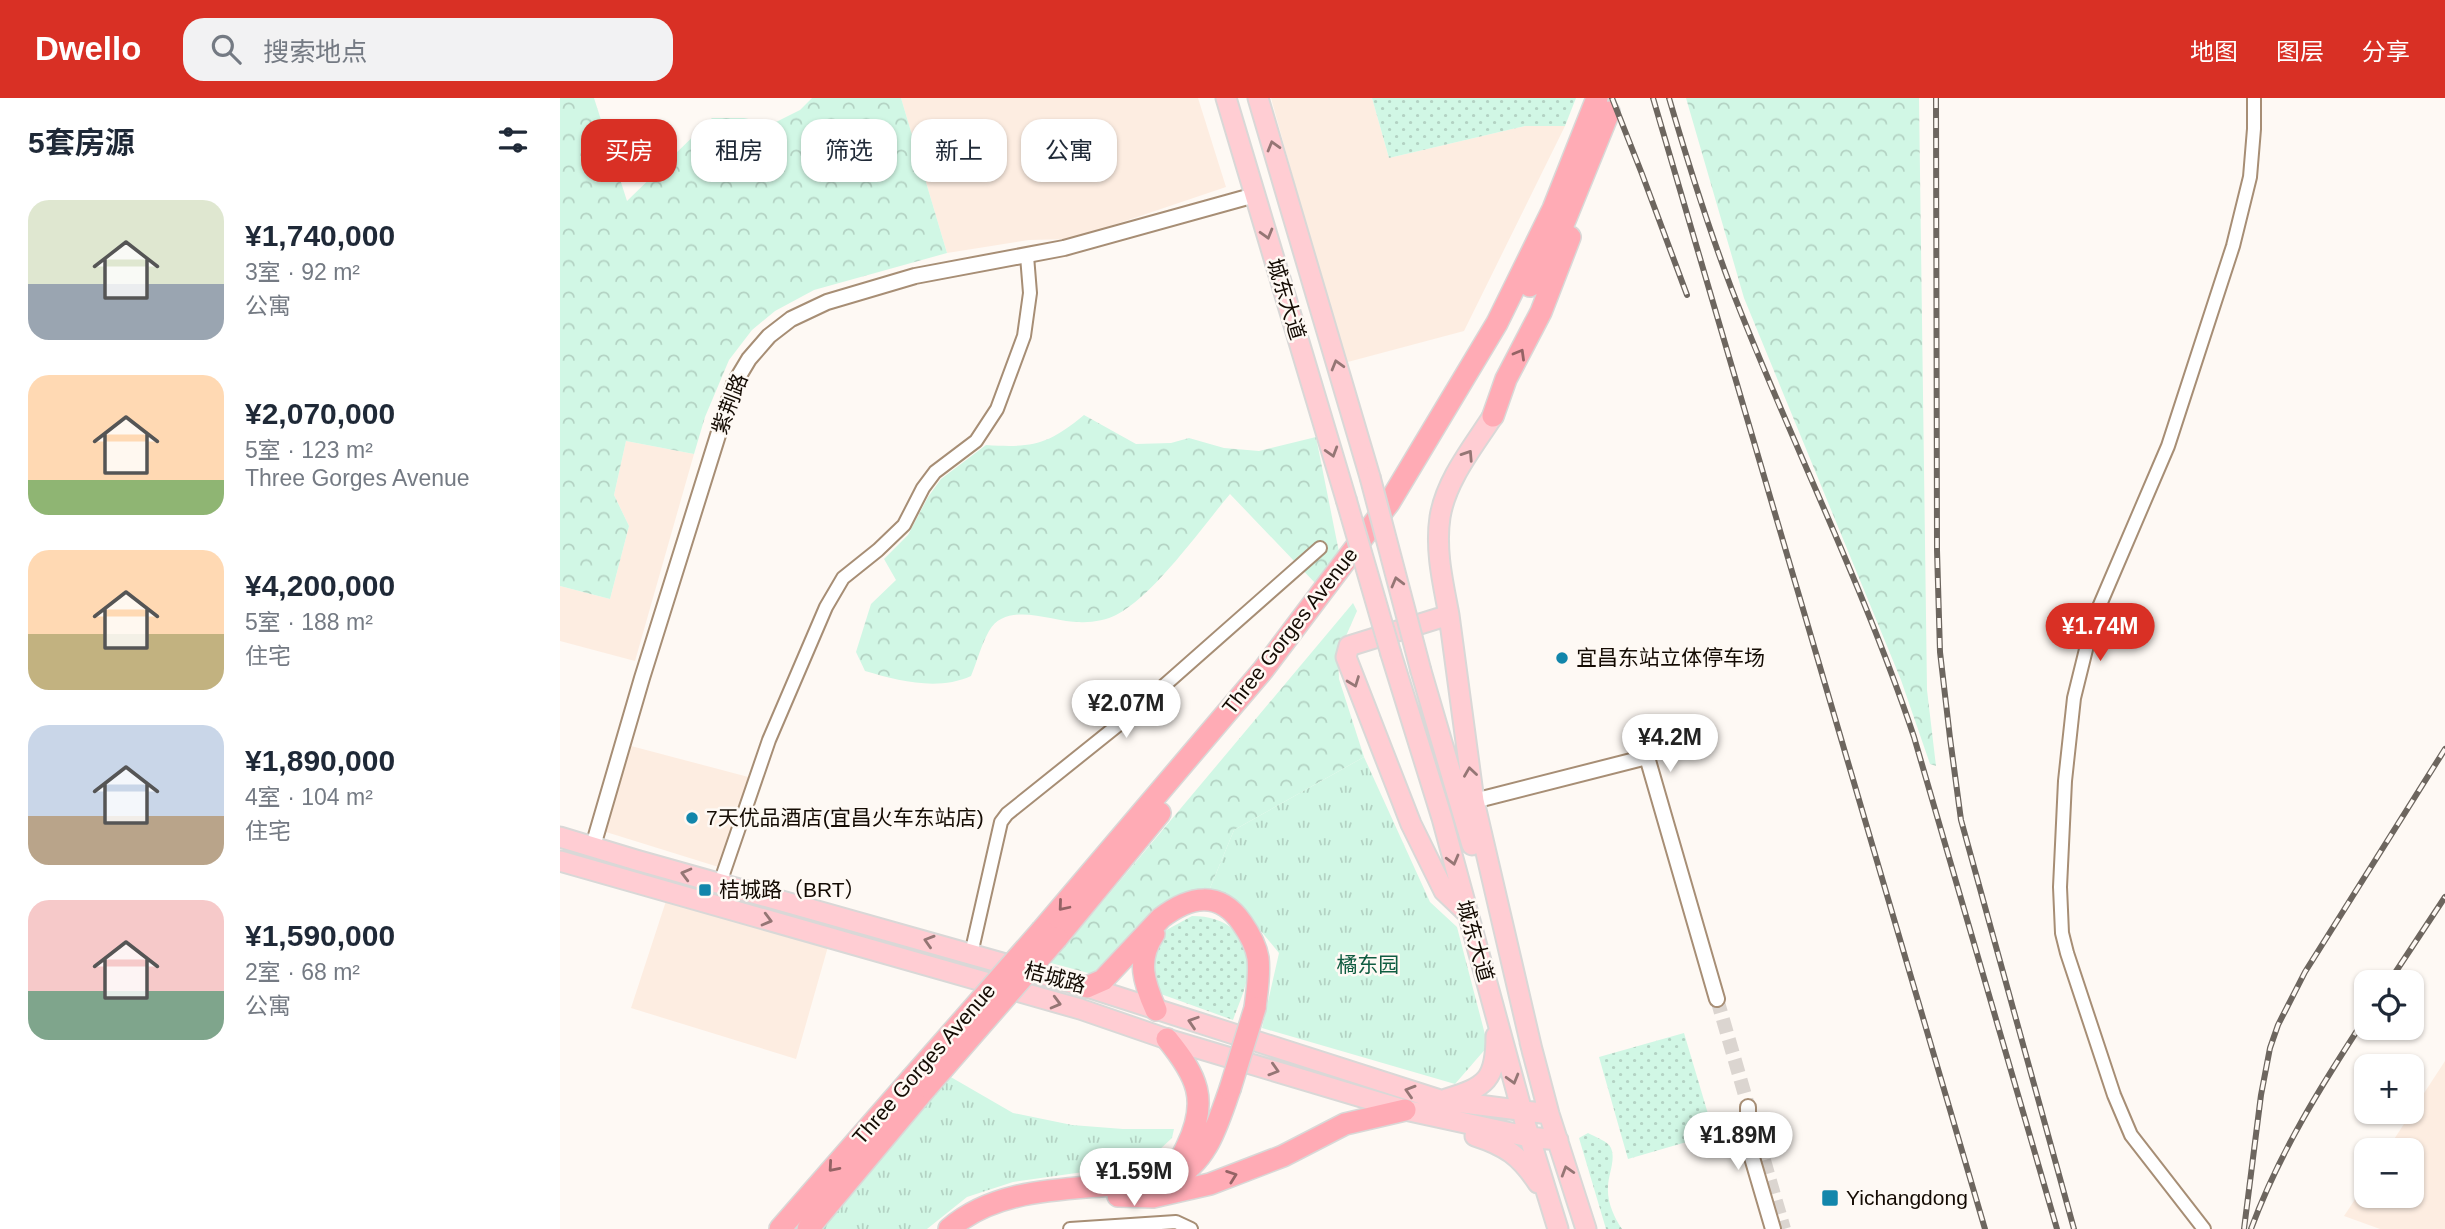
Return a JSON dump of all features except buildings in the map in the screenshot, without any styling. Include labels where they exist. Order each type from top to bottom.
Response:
[{"type":"highway","points":[[1493,416],[1506,379],[1541,312],[1598,168],[1603,105]]},
{"type":"highway","name":"Three Gorges Avenue","points":[[782,1224],[919,1083],[1267,684],[1398,511],[1464,405],[1561,230],[1603,105]]},
{"type":"highway","points":[[1087,987],[1103,980],[1172,909],[1197,900],[1209,900],[1229,908],[1249,933],[1258,956],[1252,1007],[1208,1145],[1190,1169],[1172,1180],[1118,1196]]},
{"type":"highway","points":[[1156,1010],[1146,988],[1142,969],[1146,946],[1165,922],[1177,912],[1201,906],[1214,907],[1225,913],[1245,938],[1251,955],[1252,1007]]},
{"type":"highway","points":[[1167,1039],[1184,1060],[1196,1084],[1200,1101],[1193,1133],[1171,1172]]},
{"type":"highway","name":"Three Gorges Avenue","points":[[808,1229],[919,1083]]},
{"type":"highway","points":[[949,1229],[976,1210],[1000,1200],[1040,1192],[1148,1180],[1171,1172],[1184,1165],[1202,1145],[1227,1088]]},
{"type":"highway","points":[[968,1229],[982,1219],[1031,1204],[1118,1196],[1153,1197],[1210,1184],[1283,1156],[1345,1124],[1405,1110]]},
{"type":"main road","name":"城东大道","points":[[1226,98],[1442,818],[1529,1137],[1558,1229]]},
{"type":"main road","name":"城东大道","points":[[1258,98],[1370,477],[1421,671],[1549,1114],[1586,1229]]},
{"type":"main road","points":[[1493,416],[1460,467],[1446,496],[1440,516],[1440,558],[1474,801],[1533,1054]]},
{"type":"main road","points":[[1449,615],[1349,646],[1346,657],[1411,824],[1444,891],[1466,912]]},
{"type":"main road","name":"桔城路","points":[[560,837],[1087,987],[1440,1100],[1549,1114]]},
{"type":"main road","name":"桔城路","points":[[560,861],[1080,1009],[1167,1039],[1405,1110],[1529,1137],[1558,1140]]},
{"type":"main road","points":[[1440,1100],[1482,1086],[1492,1074],[1496,1057],[1496,1018]]},
{"type":"main road","points":[[1405,1110],[1510,1150],[1528,1168],[1549,1199]]},
{"type":"street","points":[[2204,1229],[2131,1135],[2114,1095],[2062,933],[2060,873],[2065,781],[2074,698],[2093,621],[2168,446],[2233,247],[2250,177],[2254,98]]},
{"type":"street","name":"紫荆路","points":[[593,846],[642,678],[734,384],[749,359],[769,336],[791,319],[827,302],[915,276],[1065,248],[1255,195]]},
{"type":"street","points":[[720,883],[769,740],[826,607],[843,578],[904,525],[923,488],[935,472],[976,441],[997,409],[1024,336],[1030,293],[1027,256]]},
{"type":"street","points":[[971,954],[1002,822],[1007,814],[1133,713],[1320,548]]},
{"type":"street","points":[[1474,801],[1647,757],[1717,999]]},
{"type":"street","points":[[1748,1107],[1748,1144],[1773,1229]]},
{"type":"street","points":[[1070,1229],[1176,1222],[1191,1229]]},
{"type":"shaded area","points":[[901,98],[1198,98],[1226,187],[1072,239],[1029,240],[947,253],[926,182],[1007,182],[1007,119],[911,119],[911,132]]},
{"type":"shaded area","points":[[1271,98],[1372,98],[1389,158],[1525,126],[1565,126],[1464,331],[1344,363]]},
{"type":"shaded area","points":[[626,441],[694,454],[635,661],[560,641],[560,586],[610,599],[629,526],[614,495]]},
{"type":"shaded area","points":[[631,746],[756,779],[725,869],[606,832]]},
{"type":"shaded area","points":[[667,898],[829,943],[796,1059],[631,1008]]},
{"type":"shaded area","points":[[2445,1061],[2445,1229],[2380,1229],[2344,1216],[2354,1201],[2354,1208],[2424,1208],[2424,1138],[2395,1138],[2404,1124],[2424,1124],[2424,1093]]},
{"type":"green space","points":[[560,98],[594,98],[601,119],[581,119],[581,182],[621,182],[627,201],[646,182],[677,182],[677,152],[691,139],[691,182],[787,182],[787,119],[782,119],[800,110],[812,98],[901,98],[911,132],[911,182],[926,182],[947,253],[814,290],[775,311],[752,330],[729,360],[705,417],[694,454],[626,441],[614,495],[629,526],[610,599],[560,586]]},
{"type":"green space","points":[[1372,98],[1576,98],[1565,126],[1525,126],[1389,158]]},
{"type":"green space","points":[[1686,98],[1919,98],[1927,690],[1936,766],[1930,764],[1901,680],[1744,298]]},
{"type":"green space","points":[[712,118],[749,119],[711,119]]},
{"type":"green space","points":[[1084,415],[1136,444],[1171,443],[1189,438],[1224,448],[1259,451],[1316,437],[1340,557],[1317,585],[1230,494],[1146,593],[1116,615],[1093,622],[1031,615],[1007,617],[997,622],[989,631],[971,676],[958,681],[918,683],[865,671],[856,652],[871,604],[896,580],[884,559],[908,535],[941,479],[986,445],[1016,446],[1039,442],[1060,433]]},
{"type":"green space","points":[[1353,603],[1357,611],[1338,654],[1339,679],[1364,757],[1234,830],[1208,893],[1122,945],[1092,974],[1051,963]]},
{"type":"green space","name":"橘东园","points":[[1364,757],[1430,902],[1457,927],[1488,1046],[1455,1084],[1262,1028],[1279,953],[1241,907],[1208,893],[1234,830]]},
{"type":"green space","points":[[1192,916],[1206,917],[1229,926],[1244,944],[1248,968],[1246,983],[1233,1020],[1158,993],[1152,968],[1161,933]]},
{"type":"green space","points":[[1684,1033],[1714,1134],[1628,1159],[1599,1057]]},
{"type":"green space","points":[[949,1076],[1013,1113],[1072,1125],[1174,1129],[1172,1138],[1158,1151],[1133,1165],[1013,1182],[967,1197],[927,1229],[820,1229]]},
{"type":"green space","points":[[1588,1133],[1611,1148],[1613,1157],[1608,1193],[1622,1229],[1606,1229],[1579,1138]]},
{"type":"tunnel","points":[[1717,999],[1784,1229]]},
{"type":"railway","points":[[1612,98],[1687,295]]},
{"type":"railway","points":[[1653,98],[1985,1229]]},
{"type":"railway","points":[[1669,98],[1732,290],[1872,624],[1914,737],[2057,1229]]},
{"type":"railway","points":[[1936,98],[1937,550],[1940,652],[1950,738],[1961,820],[2074,1229]]},
{"type":"railway","points":[[2244,1229],[2261,1095],[2270,1048],[2278,1025],[2305,972],[2445,749]]},
{"type":"railway","points":[[2397,970],[2445,897]]},
{"type":"railway","points":[[2251,1229],[2288,1146],[2354,1036]]},
{"type":"place","name":"宜昌东站立体停车场","points":[[1562,658]]},
{"type":"place","name":"7天优品酒店(宜昌火车东站店)","points":[[692,818]]},
{"type":"place","name":"桔城路（BRT）","points":[[705,890]]},
{"type":"place","name":"Yichangdong","points":[[1830,1198]]}]
